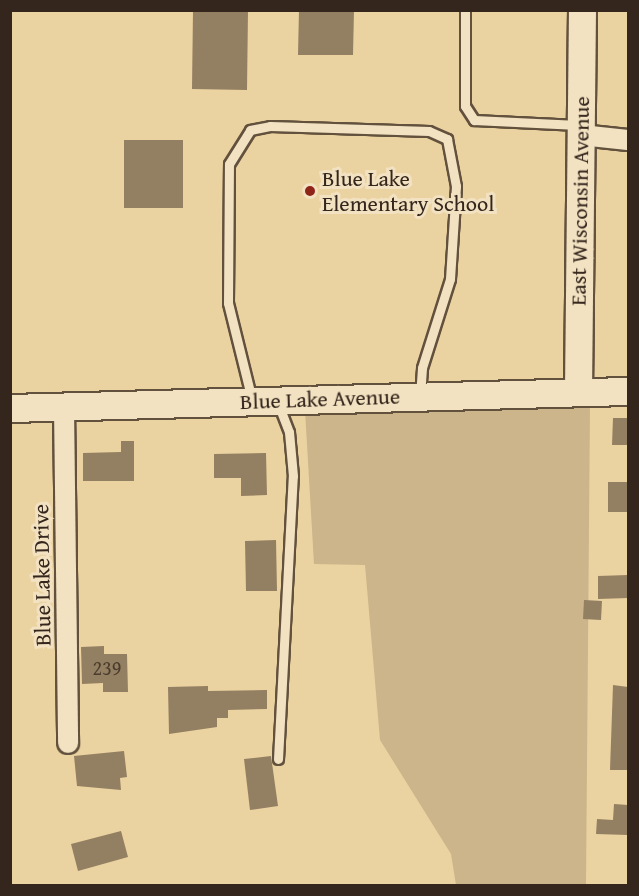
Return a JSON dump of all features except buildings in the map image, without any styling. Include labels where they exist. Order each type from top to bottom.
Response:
[{"type":"main road","name":"East Wisconsin Avenue","points":[[578,391],[582,10]]},
{"type":"main road","name":"Blue Lake Avenue","points":[[10,408],[628,391]]},
{"type":"street","points":[[581,130],[628,140]]},
{"type":"street","name":"Blue Lake Drive","points":[[64,406],[68,743]]},
{"type":"lane","points":[[465,10],[465,106],[474,120],[581,130]]},
{"type":"lane","points":[[278,759],[293,476],[289,432],[265,401],[228,303],[229,164],[250,130],[270,126],[429,131],[447,139],[456,186],[450,279],[422,368],[420,396]]},
{"type":"shaded area","points":[[590,407],[586,885],[456,885],[451,854],[380,740],[365,565],[314,564],[305,410]]},
{"type":"place","name":"Blue Lake Elementary School","points":[[310,191]]}]
